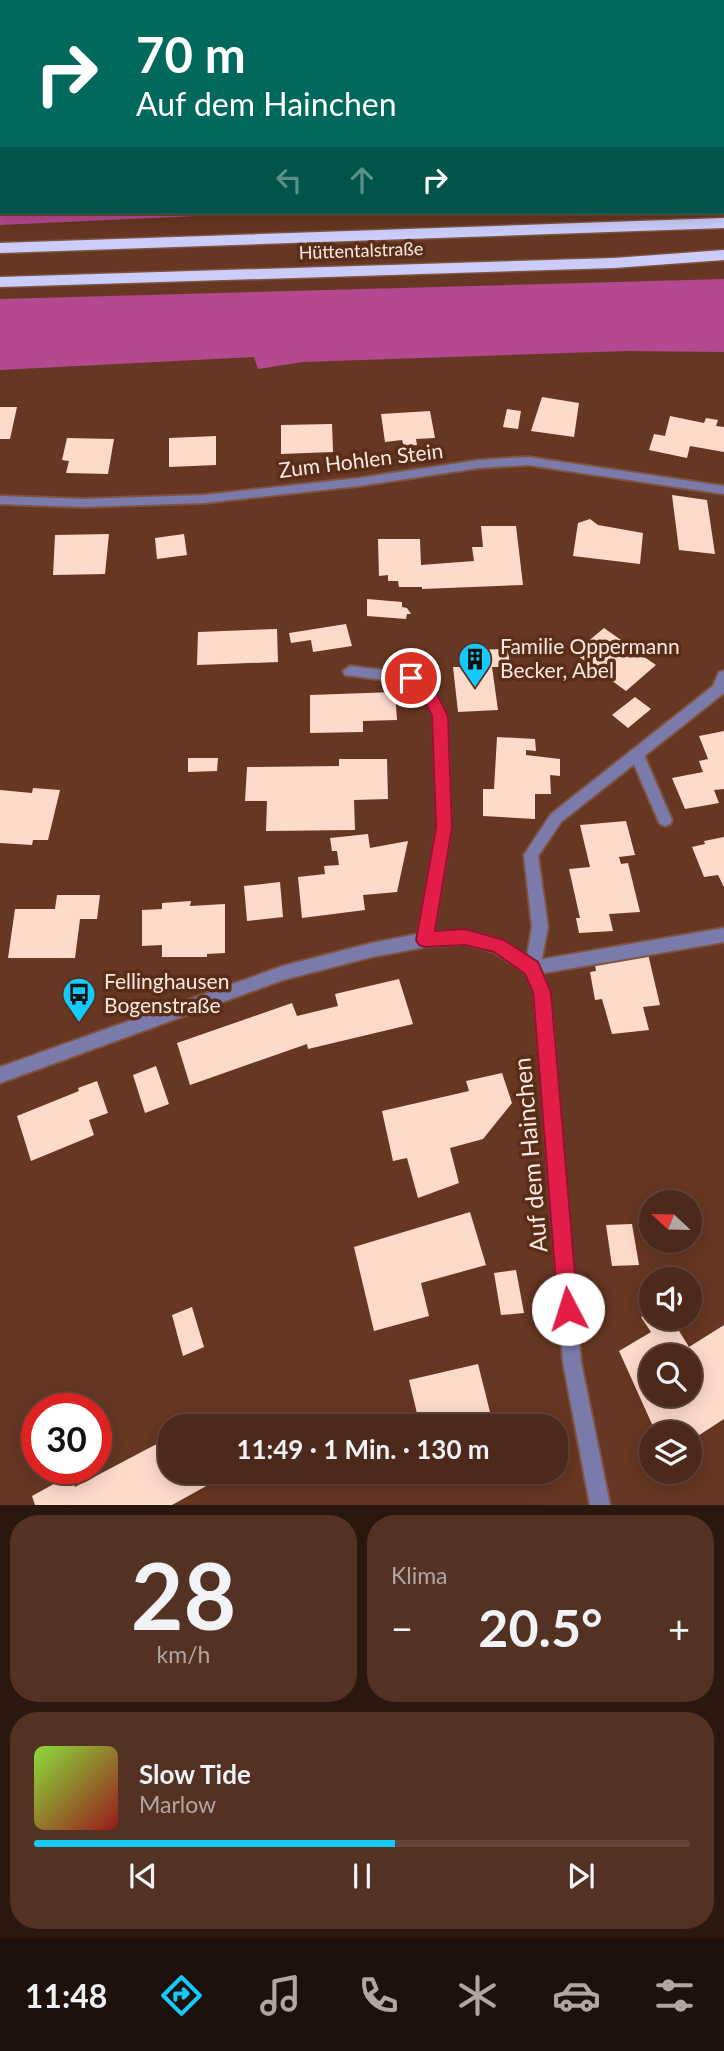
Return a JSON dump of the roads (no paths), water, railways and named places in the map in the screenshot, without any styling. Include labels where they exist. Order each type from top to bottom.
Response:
[{"type":"highway","name":"Hüttentalstraße","points":[[0,248],[667,227],[724,220]]},
{"type":"highway","name":"Hüttentalstraße","points":[[0,282],[614,263],[724,255]]},
{"type":"highway","points":[[614,263],[724,262]]},
{"type":"street","name":"Zum Hohlen Stein","points":[[0,500],[83,503],[204,499],[359,482],[479,464],[528,461],[724,490]]},
{"type":"street","points":[[350,671],[411,678],[428,691],[440,716],[444,828],[425,940]]},
{"type":"street","name":"Auf dem Hainchen","points":[[600,1505],[572,1362],[542,992],[532,968],[540,927],[531,855],[556,818],[719,690],[724,676]]},
{"type":"street","points":[[637,755],[665,820]]},
{"type":"street","points":[[0,1075],[283,974],[372,950],[425,940],[476,938],[512,953],[532,968],[724,935]]},
{"type":"place","name":"Familie Oppermann Becker, Abel","points":[[475,689]]},
{"type":"place","name":"Fellinghausen Bogenstraße","points":[[79,1024]]}]
